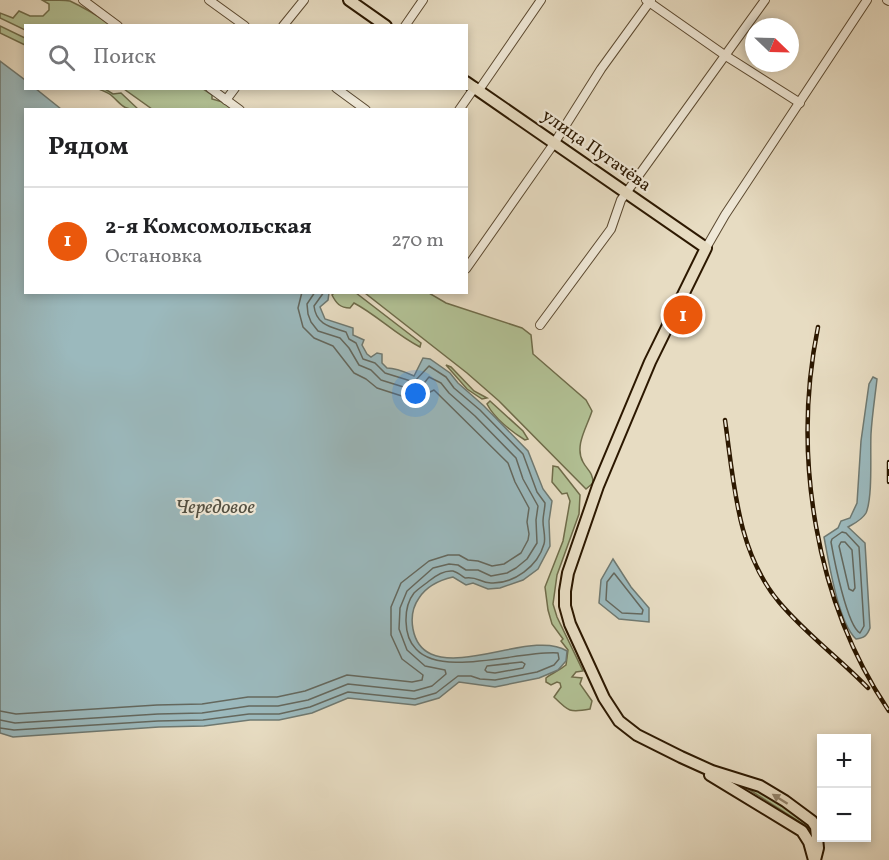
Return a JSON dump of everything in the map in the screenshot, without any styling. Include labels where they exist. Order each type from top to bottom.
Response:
[{"type":"main road","points":[[350,0],[383,24]]},
{"type":"main road","name":"улица Пугачёва","points":[[473,86],[706,248]]},
{"type":"main road","points":[[706,248],[646,370],[620,430],[574,548],[565,591],[565,606],[570,624],[608,706],[620,721],[637,735],[681,758],[802,831],[809,842],[815,860]]},
{"type":"main road","points":[[681,758],[712,771],[760,786],[807,817],[816,827],[818,835],[815,860]]},
{"type":"street","points":[[82,0],[115,24]]},
{"type":"street","points":[[209,0],[242,24]]},
{"type":"street","points":[[285,24],[303,0]]},
{"type":"street","points":[[406,24],[423,0]]},
{"type":"street","points":[[460,108],[473,86],[541,0]]},
{"type":"street","points":[[540,325],[611,229],[617,207],[626,192],[765,0]]},
{"type":"street","points":[[706,248],[725,215],[867,0]]},
{"type":"street","points":[[468,265],[555,142],[601,69],[649,1],[726,56],[800,103]]},
{"type":"street","points":[[213,90],[237,108]]},
{"type":"street","points":[[226,100],[234,90]]},
{"type":"street","points":[[339,90],[363,108]]},
{"type":"green space","points":[[42,0],[70,1],[110,24],[24,24],[24,30],[0,18],[0,13],[13,18],[19,11],[30,16],[43,16],[49,10],[49,4]]},
{"type":"green space","points":[[0,26],[24,38],[24,45],[0,33]]},
{"type":"green space","points":[[101,90],[113,94],[121,93],[137,108],[126,108]]},
{"type":"green space","points":[[125,90],[204,90],[212,95],[212,99],[226,103],[233,108],[151,108]]},
{"type":"green space","points":[[357,294],[421,343],[420,347],[354,303],[350,308],[341,306],[332,295]]},
{"type":"green space","points":[[366,294],[431,294],[446,303],[522,328],[531,335],[533,354],[586,400],[592,411],[582,436],[580,450],[593,483],[586,489],[499,401]]},
{"type":"green space","points":[[446,365],[451,367],[474,391],[487,398],[482,399],[467,389]]},
{"type":"green space","points":[[490,401],[523,431],[528,439],[520,437],[499,419],[487,404]]},
{"type":"green space","points":[[553,466],[558,467],[580,495],[579,514],[557,575],[553,604],[583,671],[576,672],[572,677],[582,678],[580,684],[592,701],[590,709],[583,710],[573,711],[566,708],[554,697],[561,687],[560,683],[551,685],[546,682],[546,678],[566,665],[568,650],[552,624],[545,587],[563,541],[570,501],[567,493],[562,494],[552,482]]},
{"type":"green space","points":[[742,785],[767,793],[811,828],[809,828]]},
{"type":"water","name":"Чередовое","points":[[0,61],[24,79],[24,90],[37,90],[60,108],[24,108],[24,294],[329,294],[328,300],[320,307],[325,319],[353,328],[353,335],[364,340],[362,345],[367,354],[371,357],[377,353],[382,354],[382,363],[387,368],[398,369],[414,376],[423,358],[430,359],[450,373],[528,451],[543,489],[552,501],[549,521],[550,546],[538,569],[523,580],[500,588],[488,589],[473,583],[466,585],[453,577],[429,587],[415,605],[412,621],[415,637],[424,650],[446,658],[482,655],[538,645],[554,646],[567,651],[566,661],[558,670],[539,678],[495,687],[459,682],[439,698],[415,705],[348,698],[312,713],[279,720],[250,720],[204,726],[13,737],[0,733]]},
{"type":"water","points":[[873,377],[877,379],[871,427],[868,506],[862,518],[848,527],[865,543],[870,628],[865,636],[856,639],[844,620],[839,606],[824,537],[838,528],[841,521],[850,518],[857,503],[861,441],[869,384]]},
{"type":"water","points":[[613,559],[631,587],[649,608],[649,622],[619,619],[599,603],[601,580]]},
{"type":"railway","points":[[818,327],[811,376],[808,426],[810,476],[816,526],[827,575],[843,623],[864,668],[889,711]]},
{"type":"railway","points":[[725,420],[740,516],[754,561],[765,582],[789,614],[868,688]]},
{"type":"railway","points":[[889,462],[889,482]]},
{"type":"place","name":"2-я Комсомольская","points":[[683,315]]}]
